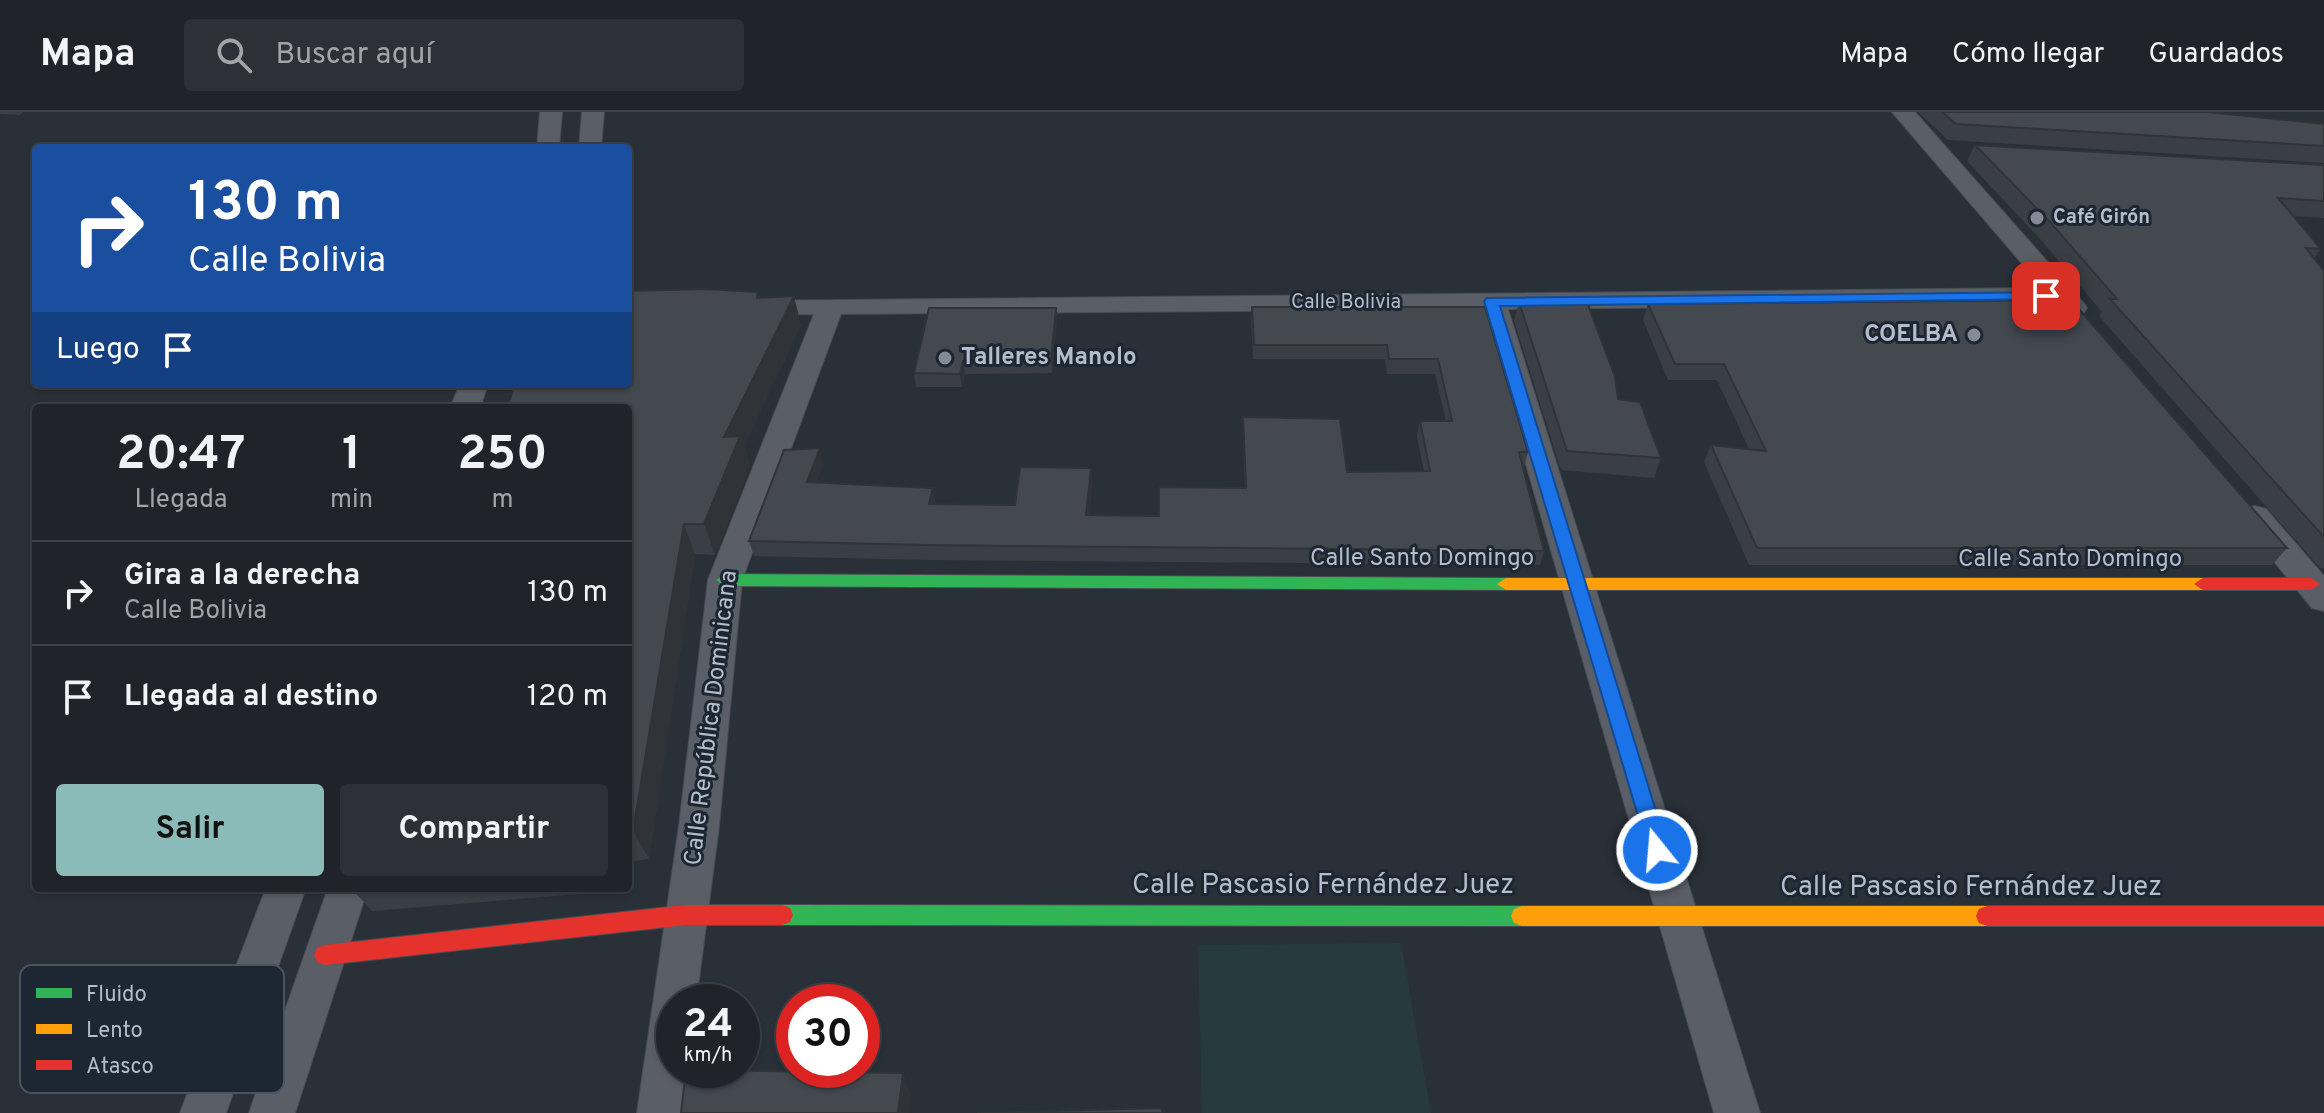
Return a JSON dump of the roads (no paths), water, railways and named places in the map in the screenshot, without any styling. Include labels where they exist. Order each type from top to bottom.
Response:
[{"type":"street","points":[[548,144],[551,112]]},
{"type":"street","points":[[590,144],[593,112]]},
{"type":"street","points":[[1903,112],[2095,332]]},
{"type":"street","points":[[1935,149],[1964,151]]},
{"type":"street","name":"Calle Bolivia","points":[[721,306],[2064,296]]},
{"type":"street","points":[[1492,301],[1737,1113]]},
{"type":"street","name":"Calle República Dominicana","points":[[677,984],[699,826],[725,580],[830,307]]},
{"type":"street","points":[[2239,500],[2318,592]]},
{"type":"street","name":"Calle Santo Domingo","points":[[725,580],[1577,583],[2318,592]]},
{"type":"street","points":[[258,965],[285,892]]},
{"type":"street","points":[[284,1077],[347,892]]},
{"type":"street","name":"Calle Pascasio Fernández Juez","points":[[325,955],[686,915],[2324,916]]},
{"type":"street","name":"Calle República Dominicana","points":[[660,1113],[663,1088]]},
{"type":"street","points":[[203,1113],[210,1093]]},
{"type":"street","points":[[272,1113],[279,1093]]},
{"type":"place","name":"Café Girón","points":[[2037,218]]},
{"type":"place","name":"COELBA","points":[[1974,335]]},
{"type":"place","name":"Talleres Manolo","points":[[945,358]]}]
